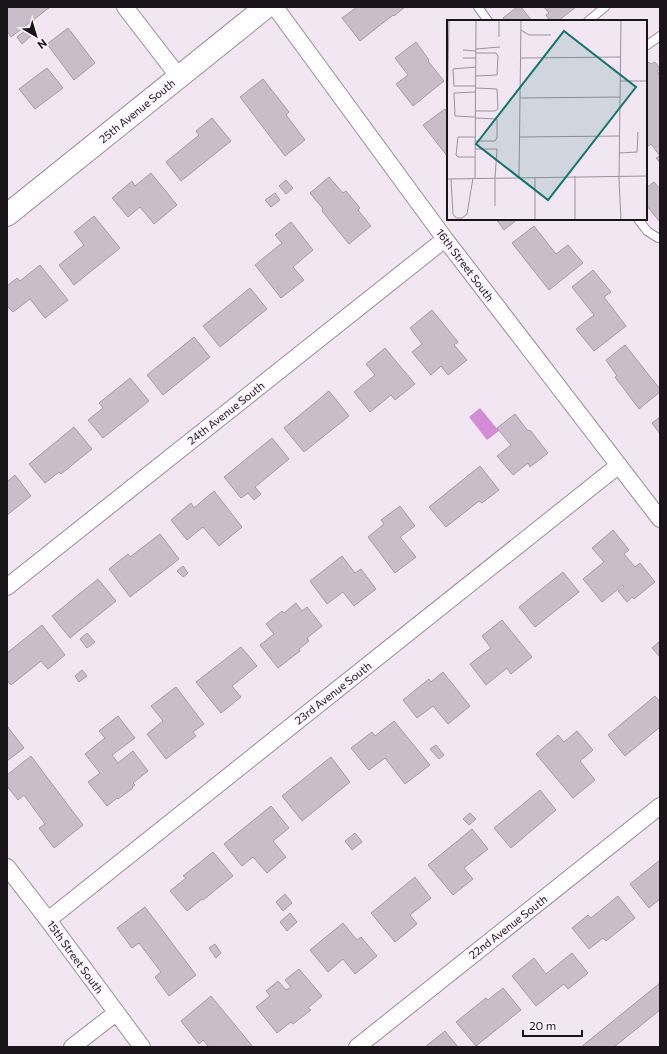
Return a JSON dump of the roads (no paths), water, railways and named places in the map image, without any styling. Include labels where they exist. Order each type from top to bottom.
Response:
[{"type":"street","points":[[125,7],[180,77]]},
{"type":"street","name":"25th Avenue South","points":[[7,215],[266,7]]},
{"type":"street","name":"16th Street South","points":[[275,7],[445,239],[660,519]]},
{"type":"street","name":"24th Avenue South","points":[[7,587],[445,239]]},
{"type":"street","name":"23rd Avenue South","points":[[48,920],[619,466]]},
{"type":"street","name":"22nd Avenue South","points":[[357,1047],[660,806]]},
{"type":"street","name":"15th Street South","points":[[7,867],[142,1047]]},
{"type":"street","points":[[72,1047],[116,1012]]},
{"type":"lane","points":[[478,7],[487,20]]},
{"type":"lane","points":[[589,20],[605,7]]},
{"type":"lane","points":[[647,45],[660,36]]},
{"type":"lane","points":[[639,220],[647,231],[660,238]]}]
